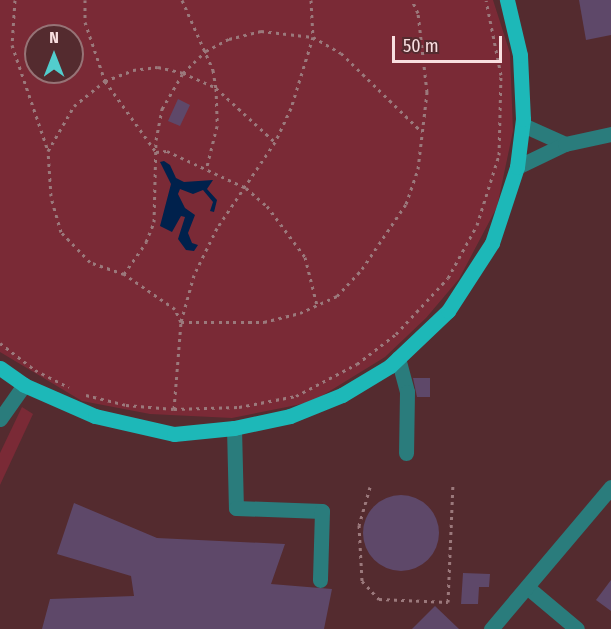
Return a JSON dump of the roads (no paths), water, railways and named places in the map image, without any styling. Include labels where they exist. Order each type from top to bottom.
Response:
[{"type":"main road","points":[[0,368],[24,385],[94,416],[174,434],[234,428],[290,416],[342,395],[398,358],[448,311],[492,243],[517,167],[523,119],[520,55],[507,0]]},
{"type":"street","points":[[523,119],[523,125],[565,144]]},
{"type":"street","points":[[517,167],[565,144],[611,134]]},
{"type":"street","points":[[398,358],[407,392],[406,453]]},
{"type":"street","points":[[0,419],[24,385]]},
{"type":"street","points":[[234,428],[236,508],[322,511],[320,580]]},
{"type":"street","points":[[491,629],[611,487]]},
{"type":"street","points":[[527,587],[577,629]]},
{"type":"water","points":[[164,161],[170,165],[176,178],[184,182],[213,180],[207,189],[217,200],[214,212],[210,211],[213,202],[203,190],[193,194],[180,189],[178,194],[185,208],[195,215],[188,233],[192,243],[198,245],[194,251],[186,250],[178,239],[185,217],[181,216],[172,232],[160,226],[171,184],[160,162]]}]
